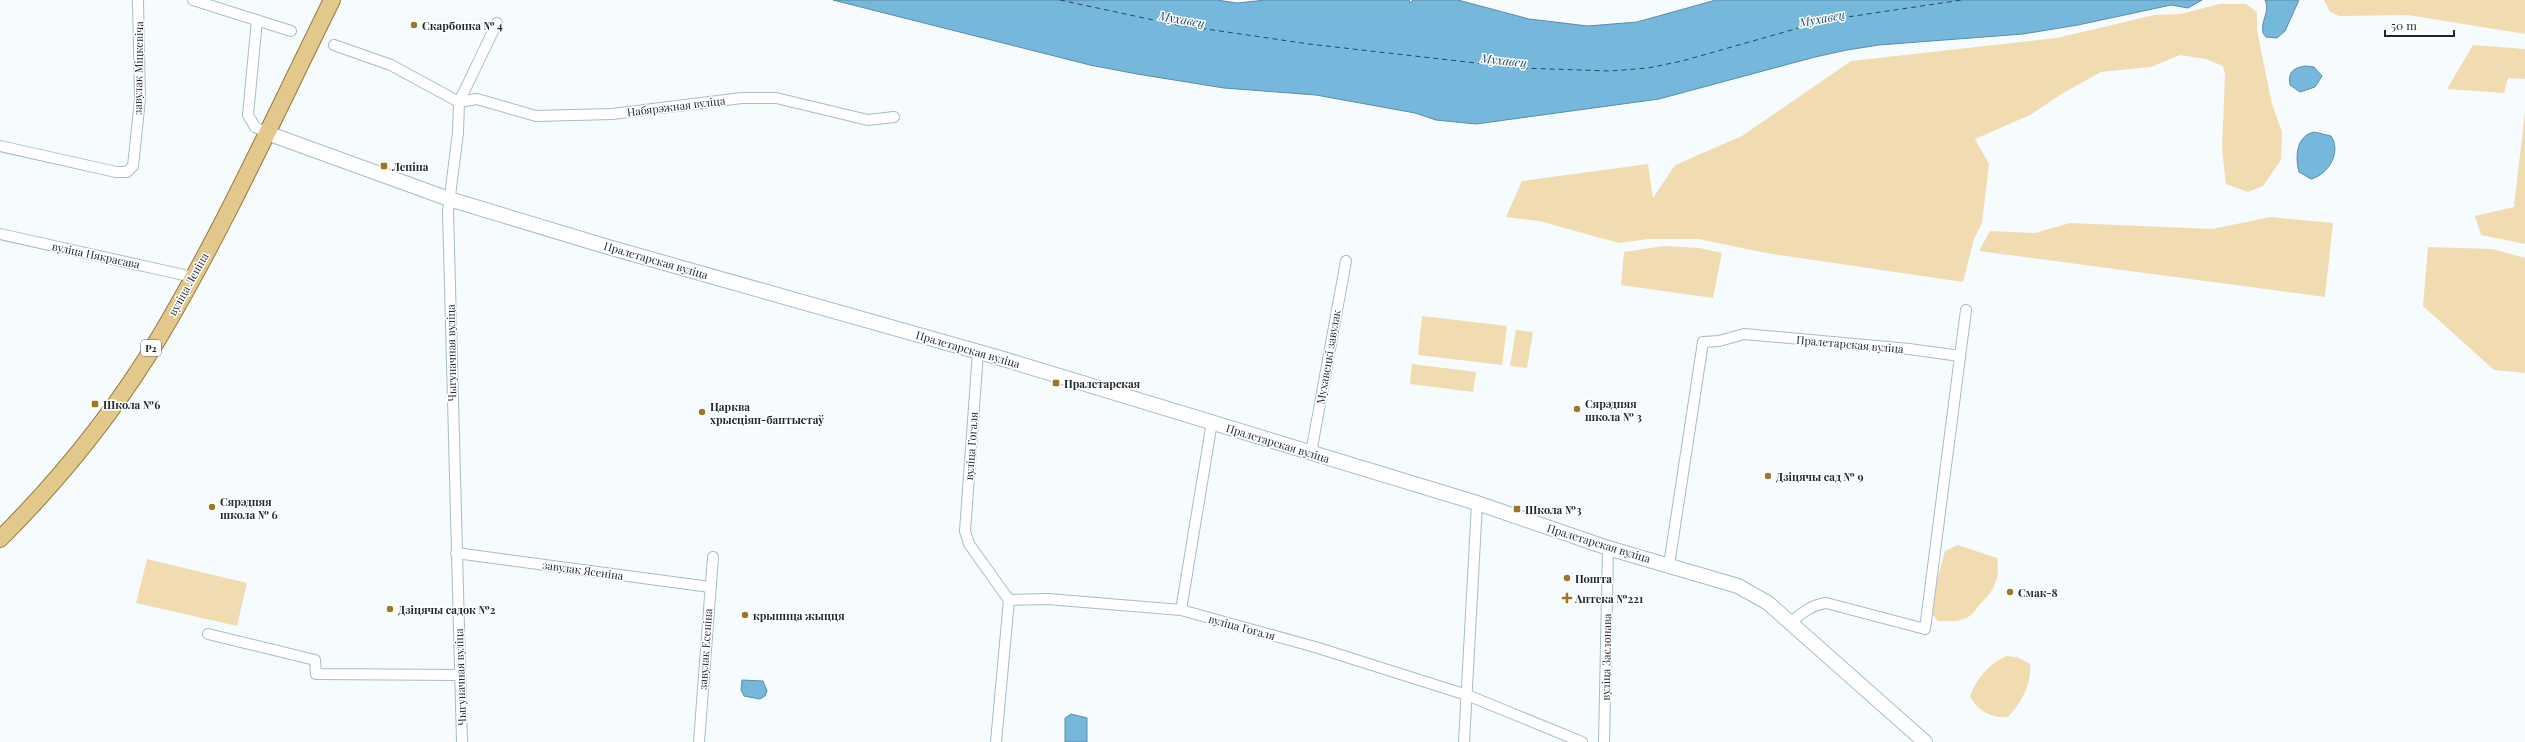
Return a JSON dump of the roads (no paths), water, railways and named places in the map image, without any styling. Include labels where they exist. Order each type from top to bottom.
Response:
[{"type":"main road","name":"вуліца Леніна","points":[[0,539],[32,508],[108,413],[159,336],[193,277],[267,133],[332,0]]},
{"type":"main road","name":"Пралетарская вуліца","points":[[267,133],[449,199],[608,247],[978,352],[1212,422],[1477,503],[1608,548],[1669,565],[1750,591],[1791,622],[1925,742]]},
{"type":"street","name":"завулак Міцкевіча","points":[[0,146],[116,172],[127,172],[133,166],[140,99],[138,0]]},
{"type":"street","points":[[193,0],[291,31]]},
{"type":"street","points":[[257,20],[248,115],[255,127],[267,133]]},
{"type":"street","points":[[334,45],[391,65],[459,102],[497,23]]},
{"type":"street","name":"Набярэжная вуліца","points":[[459,102],[477,99],[536,116],[612,114],[742,98],[776,98],[868,120],[894,117]]},
{"type":"street","name":"Чыгуначная вуліца","points":[[459,102],[458,133],[449,199],[456,553],[462,742]]},
{"type":"street","name":"вуліца Някрасава","points":[[0,234],[193,277]]},
{"type":"street","name":"Мухавецкі завулак","points":[[1311,453],[1346,261]]},
{"type":"street","points":[[1791,622],[1806,610],[1817,604],[1826,603],[1925,629],[1966,310]]},
{"type":"street","name":"Пралетарская вуліца","points":[[1669,565],[1703,342],[1719,341],[1744,334],[1960,356]]},
{"type":"street","name":"вуліца Гогаля","points":[[978,352],[965,531],[969,544],[1009,600],[1048,599],[1181,610],[1315,647],[1467,695],[1582,742]]},
{"type":"street","points":[[1181,610],[1212,422]]},
{"type":"street","points":[[1464,742],[1477,503]]},
{"type":"street","name":"вуліца Заслонава","points":[[1604,742],[1608,548]]},
{"type":"street","name":"завулак Ясеніна","points":[[456,553],[710,587]]},
{"type":"street","name":"завулак Есеніна","points":[[699,742],[713,557]]},
{"type":"street","points":[[996,742],[1009,600]]},
{"type":"street","points":[[208,634],[316,660],[316,674],[460,675]]},
{"type":"water","name":"Мухавец","points":[[833,0],[1217,0],[1237,3],[1266,0],[1409,0],[1410,3],[1413,0],[1458,0],[1529,19],[1588,26],[1637,22],[1716,0],[2202,0],[2188,8],[2171,5],[2078,25],[2023,34],[1879,45],[1847,50],[1815,57],[1659,99],[1476,124],[1436,120],[1415,113],[1316,95],[1224,88],[1090,65]]},
{"type":"water","points":[[2265,0],[2299,0],[2285,31],[2277,38],[2266,37],[2263,33],[2262,29],[2267,8]]},
{"type":"water","points":[[2305,66],[2314,67],[2322,76],[2315,87],[2300,92],[2290,85],[2290,74],[2297,68]]},
{"type":"water","points":[[2314,132],[2331,136],[2335,149],[2332,162],[2328,168],[2317,177],[2311,179],[2299,172],[2297,154],[2300,142],[2308,134]]},
{"type":"water","points":[[742,680],[763,681],[767,691],[765,696],[760,699],[744,696],[741,690]]},
{"type":"water","points":[[1071,714],[1087,718],[1087,742],[1065,742],[1065,718]]},
{"type":"place","name":"Скарбонка № 4","points":[[414,25]]},
{"type":"place","name":"Леніна","points":[[384,166]]},
{"type":"place","name":"Пралетарская","points":[[1056,383]]},
{"type":"place","name":"Школа №6","points":[[95,404]]},
{"type":"place","name":"Сярэдняя школа № 3","points":[[1577,409]]},
{"type":"place","name":"Царква хрысціян-баптыстаў","points":[[702,412]]},
{"type":"place","name":"Дзіцячы сад № 9","points":[[1768,476]]},
{"type":"place","name":"Сярэдняя школа № 6","points":[[212,507]]},
{"type":"place","name":"Школа №3","points":[[1517,509]]},
{"type":"place","name":"Пошта","points":[[1567,578]]},
{"type":"place","name":"Смак-8","points":[[2010,592]]},
{"type":"place","name":"Аптека №221","points":[[1567,598]]},
{"type":"place","name":"Дзіцячы садок №2","points":[[390,609]]},
{"type":"place","name":"крыница жыцця","points":[[745,615]]}]
